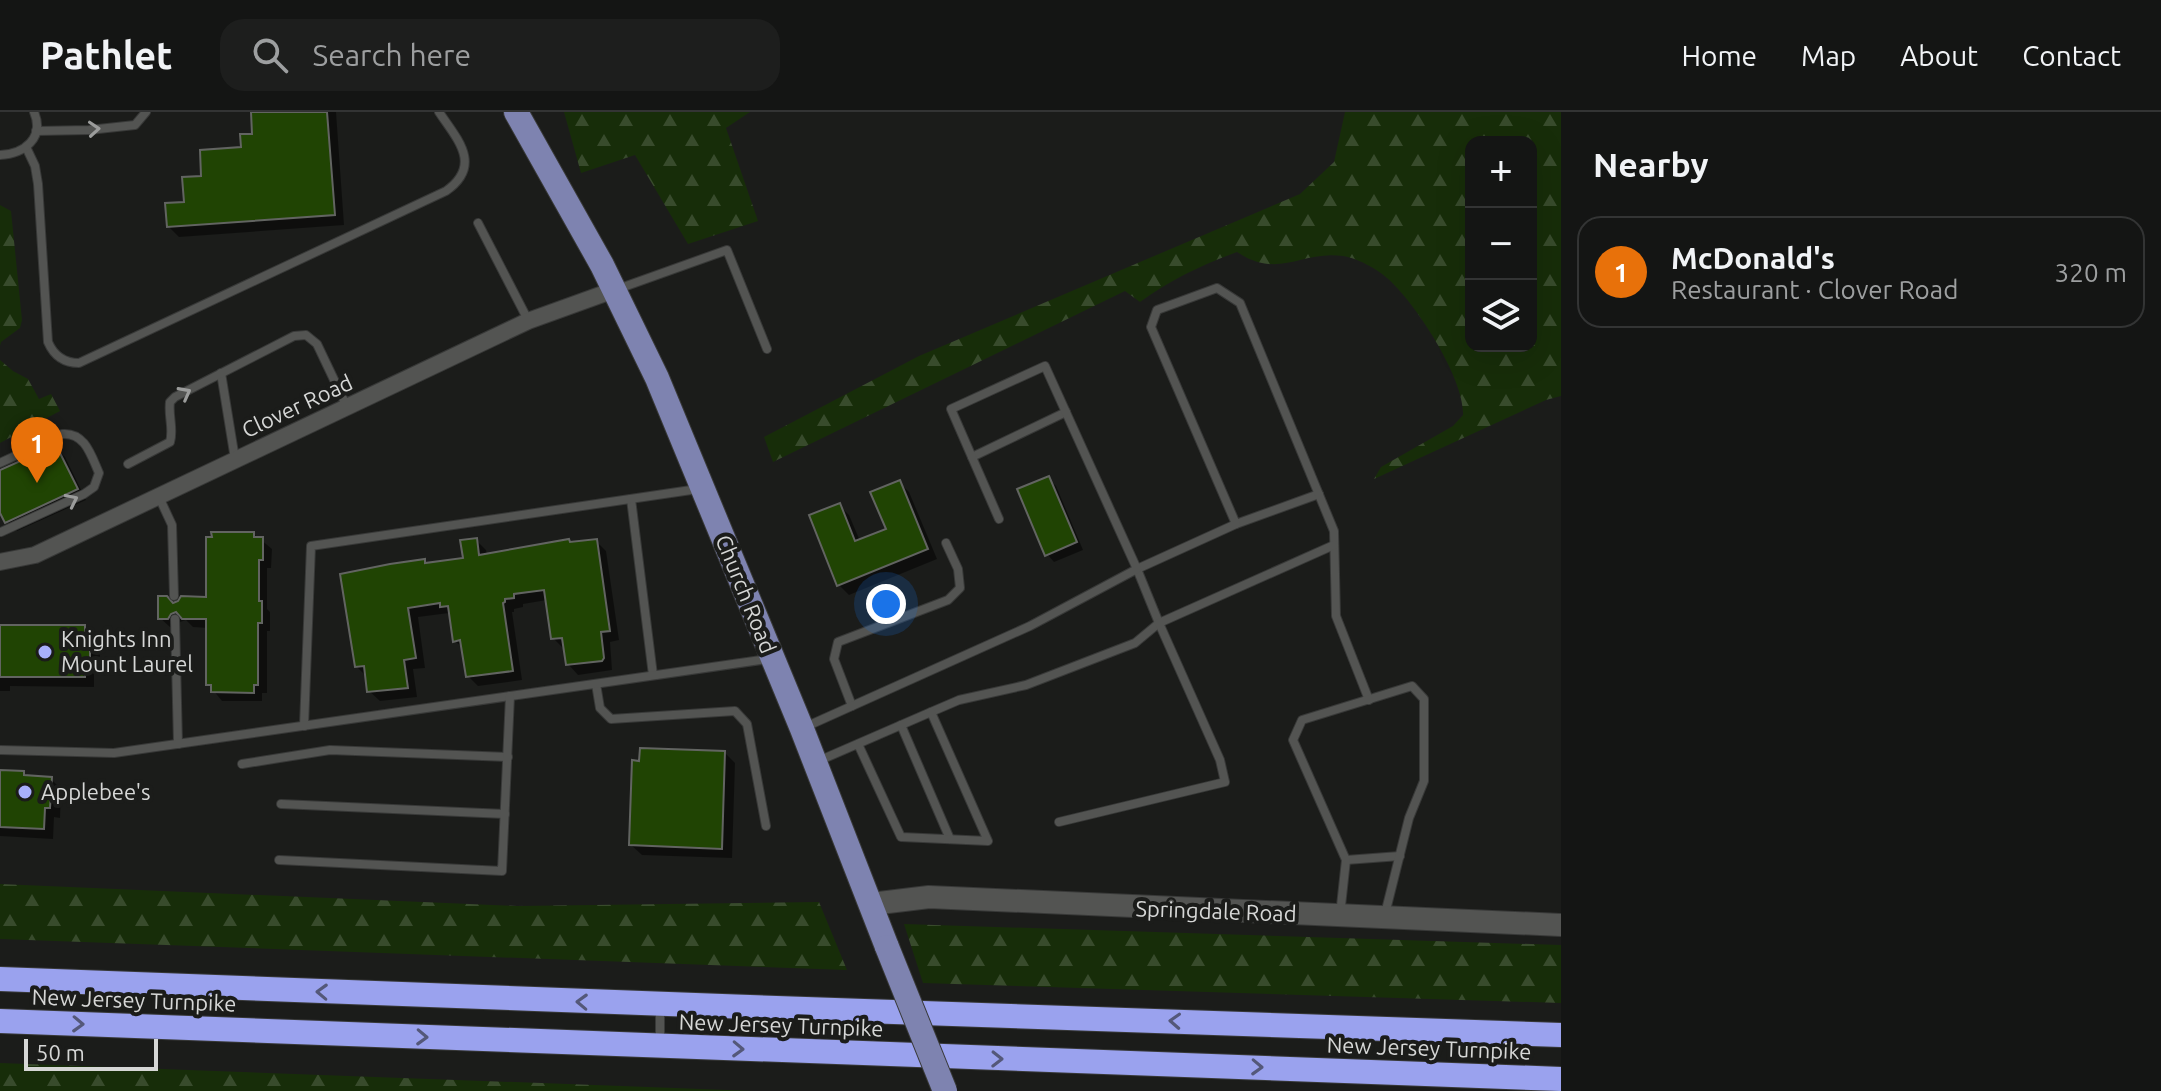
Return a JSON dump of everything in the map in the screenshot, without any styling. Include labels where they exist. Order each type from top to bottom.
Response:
[{"type":"highway","name":"New Jersey Turnpike","points":[[0,979],[1561,1035]]},
{"type":"highway","name":"New Jersey Turnpike","points":[[0,1021],[1561,1079]]},
{"type":"main road","name":"Church Road","points":[[516,112],[614,290],[657,378],[802,729],[945,1091]]},
{"type":"main road","name":"Springdale Road","points":[[871,904],[929,897],[1561,925]]},
{"type":"street","name":"Clover Road","points":[[0,562],[35,555],[528,321],[614,290]]},
{"type":"lane","points":[[0,155],[19,153],[26,147],[36,131],[34,112]]},
{"type":"lane","points":[[36,131],[135,125],[146,112]]},
{"type":"lane","points":[[26,147],[35,166],[38,184],[46,335],[55,355],[70,363],[79,363],[453,186],[463,172],[465,156],[439,112]]},
{"type":"lane","points":[[478,223],[528,321]]},
{"type":"lane","points":[[614,290],[727,250],[767,349]]},
{"type":"lane","points":[[1236,524],[1151,327],[1157,310],[1217,288],[1240,303],[1334,531],[1336,616],[1369,700]]},
{"type":"lane","points":[[128,464],[170,442],[170,402],[294,336],[306,335],[317,344],[347,407]]},
{"type":"lane","points":[[999,519],[951,409],[1045,366],[1220,760],[1225,782],[1059,822]]},
{"type":"lane","points":[[221,373],[235,460]]},
{"type":"lane","points":[[972,457],[1066,412]]},
{"type":"lane","points":[[0,463],[62,434],[73,434],[84,442],[99,473],[94,487],[84,494],[1,532]]},
{"type":"lane","points":[[304,726],[311,546],[703,488]]},
{"type":"lane","points":[[802,729],[1030,626],[1137,569],[1236,524],[1319,494]]},
{"type":"lane","points":[[158,496],[173,531],[174,596]]},
{"type":"lane","points":[[631,499],[653,675]]},
{"type":"lane","points":[[852,706],[834,659],[838,642],[948,600],[960,588],[958,569],[946,543]]},
{"type":"lane","points":[[815,763],[959,700],[1026,685],[1135,643],[1159,623],[1334,545]]},
{"type":"lane","points":[[175,619],[178,744]]},
{"type":"lane","points":[[0,750],[106,753],[771,658]]},
{"type":"lane","points":[[596,684],[600,708],[611,719],[735,711],[747,724],[766,826]]},
{"type":"lane","points":[[1340,916],[1346,860],[1293,740],[1302,720],[1412,686],[1424,699],[1424,781],[1409,818],[1384,918]]},
{"type":"lane","points":[[279,860],[502,871],[510,696]]},
{"type":"lane","points":[[858,744],[901,837],[988,841],[931,712]]},
{"type":"lane","points":[[901,725],[950,839]]},
{"type":"lane","points":[[242,764],[330,750],[508,757]]},
{"type":"lane","points":[[281,804],[505,814]]},
{"type":"lane","points":[[1346,860],[1400,856]]},
{"type":"lane","points":[[660,1005],[660,1046]]},
{"type":"green space","points":[[564,112],[750,112],[726,128],[758,221],[688,244],[635,155],[581,173]]},
{"type":"green space","points":[[1345,112],[1561,112],[1561,396],[1546,400],[1374,479],[1381,467],[1453,426],[1463,415],[1456,382],[1424,322],[1398,289],[1360,261],[1328,255],[1265,264],[1237,252],[1187,274],[1140,302],[1125,291],[773,462],[764,437],[919,356],[1300,194],[1334,162]]},
{"type":"green space","points":[[0,205],[11,211],[22,320],[20,328],[0,346]]},
{"type":"green space","points":[[0,360],[28,379],[39,399],[51,394],[60,411],[0,443]]},
{"type":"green space","points":[[0,884],[517,906],[819,902],[847,970],[0,939]]},
{"type":"green space","points":[[904,924],[1561,945],[1561,1003],[923,983]]},
{"type":"green space","points":[[0,1063],[754,1091],[0,1091]]},
{"type":"building","points":[[251,112],[327,112],[335,215],[167,227],[165,203],[184,202],[182,177],[201,176],[200,150],[241,147],[240,134],[252,134]]},
{"type":"building","points":[[56,445],[78,489],[5,523],[0,513],[0,470]]},
{"type":"building","points":[[1049,476],[1077,542],[1045,556],[1017,489]]},
{"type":"building","points":[[900,480],[928,549],[837,586],[809,515],[840,503],[855,541],[886,529],[870,492]]},
{"type":"building","points":[[211,532],[254,532],[254,537],[263,537],[263,560],[259,560],[262,623],[258,623],[258,685],[254,685],[254,693],[211,692],[211,685],[206,685],[206,619],[182,619],[176,612],[168,619],[158,619],[158,596],[167,596],[173,603],[181,596],[206,597],[206,537],[212,537]]},
{"type":"building","points":[[477,538],[479,555],[569,539],[570,542],[597,539],[610,631],[601,632],[602,661],[566,665],[562,638],[551,639],[544,590],[514,594],[514,598],[505,599],[503,603],[513,671],[466,677],[460,640],[453,642],[448,606],[440,607],[440,603],[408,608],[416,658],[404,660],[408,688],[367,692],[364,666],[355,667],[340,574],[425,559],[425,563],[463,558],[460,540]]},
{"type":"building","name":"Knights Inn Mount Laurel","points":[[0,625],[85,625],[85,641],[90,641],[90,662],[85,663],[85,677],[0,677]]},
{"type":"building","points":[[640,748],[725,751],[722,849],[629,845],[632,760],[639,761]]},
{"type":"building","name":"Applebee's","points":[[0,770],[52,777],[50,808],[45,808],[44,829],[0,827]]},
{"type":"place","name":"McDonald's","points":[[37,483]]},
{"type":"place","name":"Knights Inn Mount Laurel","points":[[45,652]]},
{"type":"place","name":"Applebee's","points":[[25,792]]}]
